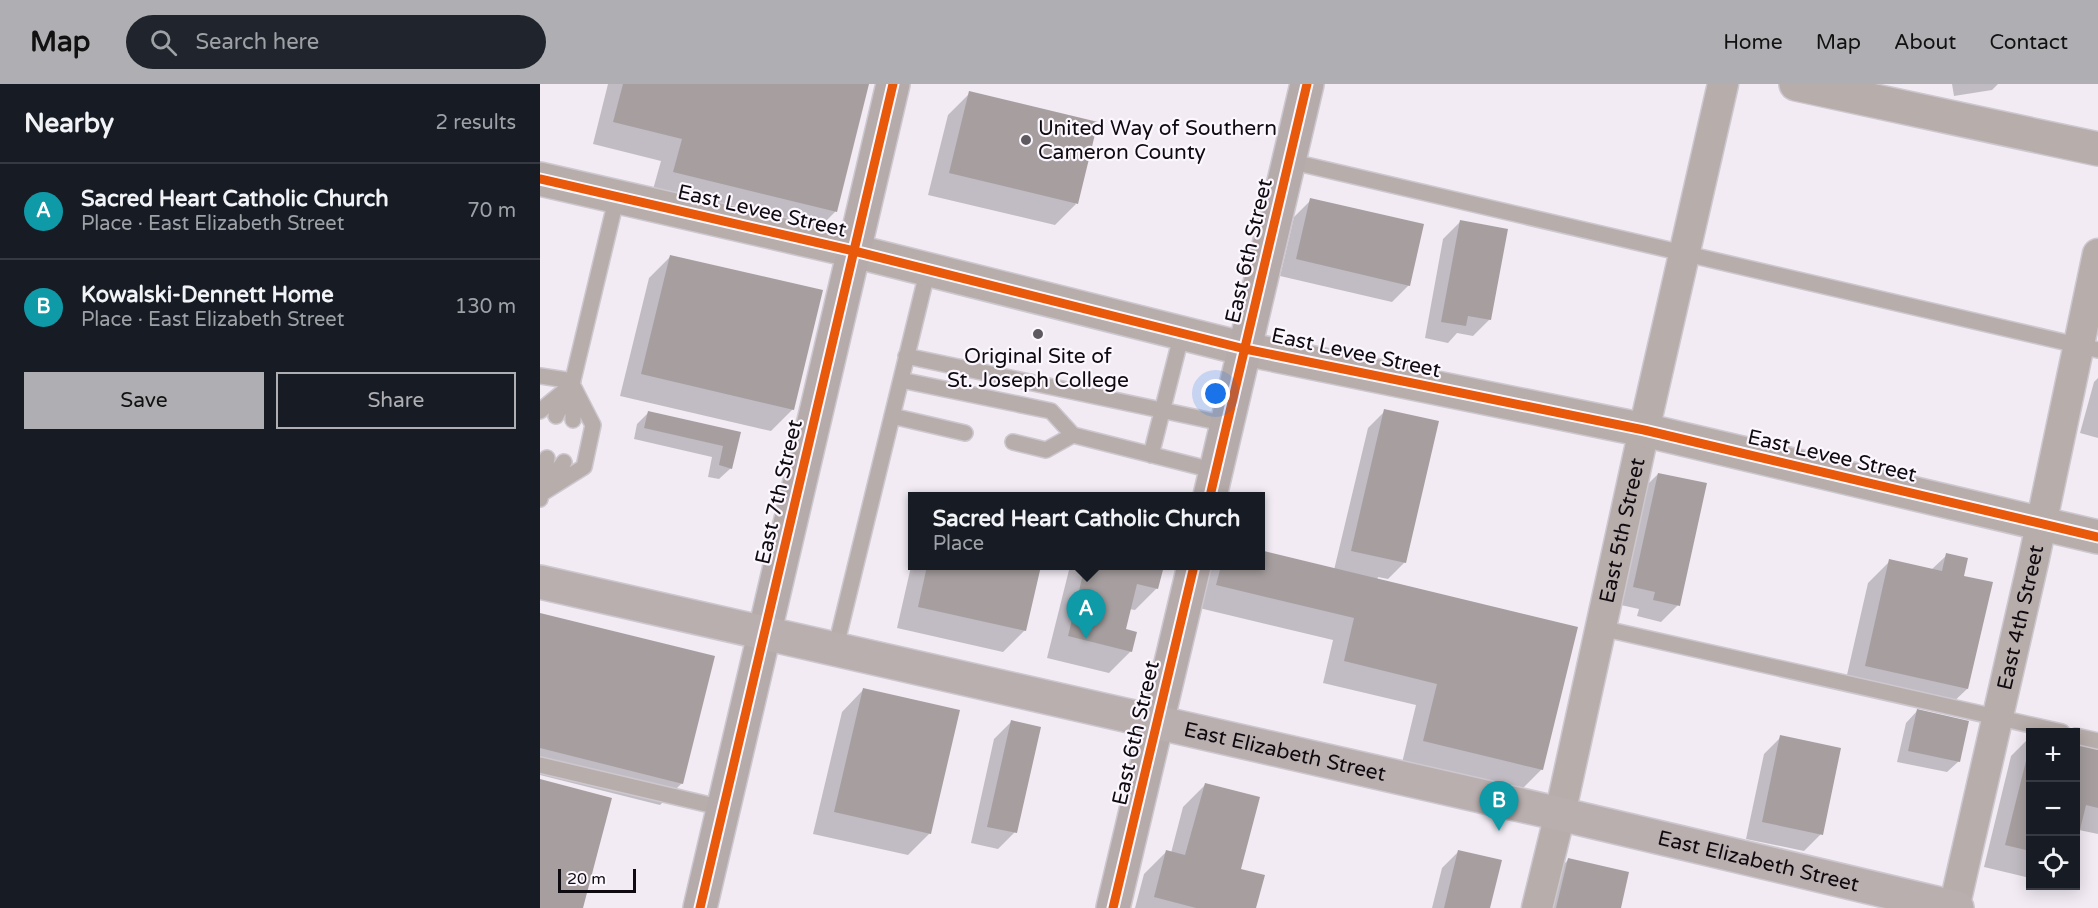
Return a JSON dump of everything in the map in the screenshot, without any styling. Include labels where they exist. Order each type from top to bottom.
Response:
[{"type":"main road","name":"East 7th Street","points":[[700,908],[893,84]]},
{"type":"main road","name":"East 6th Street","points":[[1213,484],[1307,84]]},
{"type":"main road","name":"East 6th Street","points":[[1113,908],[1193,570]]},
{"type":"main road","name":"East Elizabeth Street","points":[[540,582],[1560,814],[1955,908]]},
{"type":"street","name":"East 5th Street","points":[[1537,908],[1723,84]]},
{"type":"street","points":[[1797,84],[2098,149]]},
{"type":"street","name":"East Levee Street","points":[[541,184],[617,196],[854,251],[1245,349],[1644,430],[2098,537]]},
{"type":"street","name":"East 4th Street","points":[[1955,908],[2042,523],[2088,348],[2098,254]]},
{"type":"lane","points":[[1289,161],[2088,348]]},
{"type":"lane","points":[[573,420],[573,383],[617,196]]},
{"type":"lane","points":[[835,650],[928,269]]},
{"type":"lane","points":[[1151,454],[1182,333]]},
{"type":"lane","points":[[906,356],[1227,424]]},
{"type":"lane","points":[[540,376],[573,383]]},
{"type":"lane","points":[[901,381],[1051,411],[1073,435],[1151,454],[1213,484]]},
{"type":"lane","points":[[540,401],[573,383]]},
{"type":"lane","points":[[540,411],[573,383]]},
{"type":"lane","points":[[556,416],[573,383]]},
{"type":"lane","points":[[540,493],[584,467],[593,425],[573,383]]},
{"type":"lane","points":[[892,416],[965,432]]},
{"type":"lane","points":[[1013,442],[1046,450],[1073,435]]},
{"type":"lane","points":[[540,499],[547,458]]},
{"type":"lane","points":[[540,493],[564,462]]},
{"type":"lane","points":[[1600,628],[2043,728]]},
{"type":"lane","points":[[2080,736],[2098,741]]},
{"type":"lane","points":[[540,765],[723,808]]},
{"type":"building","points":[[623,84],[869,84],[837,212],[673,172],[682,139],[613,122]]},
{"type":"building","points":[[969,91],[1098,122],[1078,204],[949,173]]},
{"type":"building","points":[[1310,198],[1424,224],[1410,286],[1296,259]]},
{"type":"building","points":[[1460,220],[1508,229],[1491,320],[1468,316],[1466,326],[1441,322]]},
{"type":"building","points":[[670,255],[823,290],[794,410],[641,374]]},
{"type":"building","points":[[1384,409],[1439,421],[1406,563],[1351,551]]},
{"type":"building","points":[[648,411],[741,432],[732,469],[719,465],[723,446],[644,428]]},
{"type":"building","points":[[1658,473],[1707,483],[1680,606],[1653,600],[1655,592],[1633,587]]},
{"type":"building","points":[[1265,551],[1578,627],[1543,770],[1423,741],[1437,684],[1344,661],[1354,618],[1216,585],[1220,570],[1265,570]]},
{"type":"building","points":[[1946,553],[1968,558],[1964,576],[1993,582],[1968,689],[1865,666],[1889,559],[1942,571]]},
{"type":"building","points":[[926,570],[1040,570],[1026,631],[918,607]]},
{"type":"building","points":[[1084,570],[1163,570],[1158,589],[1137,584],[1126,629],[1137,632],[1132,652],[1068,636]]},
{"type":"building","points":[[540,613],[715,656],[683,784],[540,748]]},
{"type":"building","points":[[863,688],[960,710],[931,834],[834,812]]},
{"type":"building","points":[[1917,709],[1969,721],[1960,762],[1908,751]]},
{"type":"building","points":[[1011,720],[1041,727],[1017,833],[987,827]]},
{"type":"building","points":[[1780,735],[1841,748],[1823,835],[1762,822]]},
{"type":"building","points":[[2080,744],[2098,749],[2098,808],[2086,805],[2080,830]]},
{"type":"building","points":[[2026,761],[2026,850],[2005,845]]},
{"type":"building","points":[[540,779],[612,798],[583,908],[540,908]]},
{"type":"building","points":[[1205,783],[1260,797],[1241,869],[1265,875],[1256,908],[1196,908],[1154,897],[1166,850],[1185,855]]},
{"type":"building","points":[[1458,850],[1502,860],[1490,908],[1444,908]]},
{"type":"building","points":[[1568,858],[1629,872],[1621,908],[1556,908]]},
{"type":"cycle path","points":[[700,908],[893,84]]},
{"type":"cycle path","points":[[1211,492],[1307,84]]},
{"type":"cycle path","points":[[540,179],[854,251],[1245,349],[1644,430],[2098,537]]},
{"type":"cycle path","points":[[1113,908],[1193,570]]},
{"type":"place","name":"United Way of Southern Cameron County","points":[[1026,140]]},
{"type":"place","name":"Original Site of St. Joseph College","points":[[1038,334]]},
{"type":"place","name":"Sacred Heart Catholic Church","points":[[1086,639]]},
{"type":"place","name":"Kowalski-Dennett Home","points":[[1499,831]]}]
